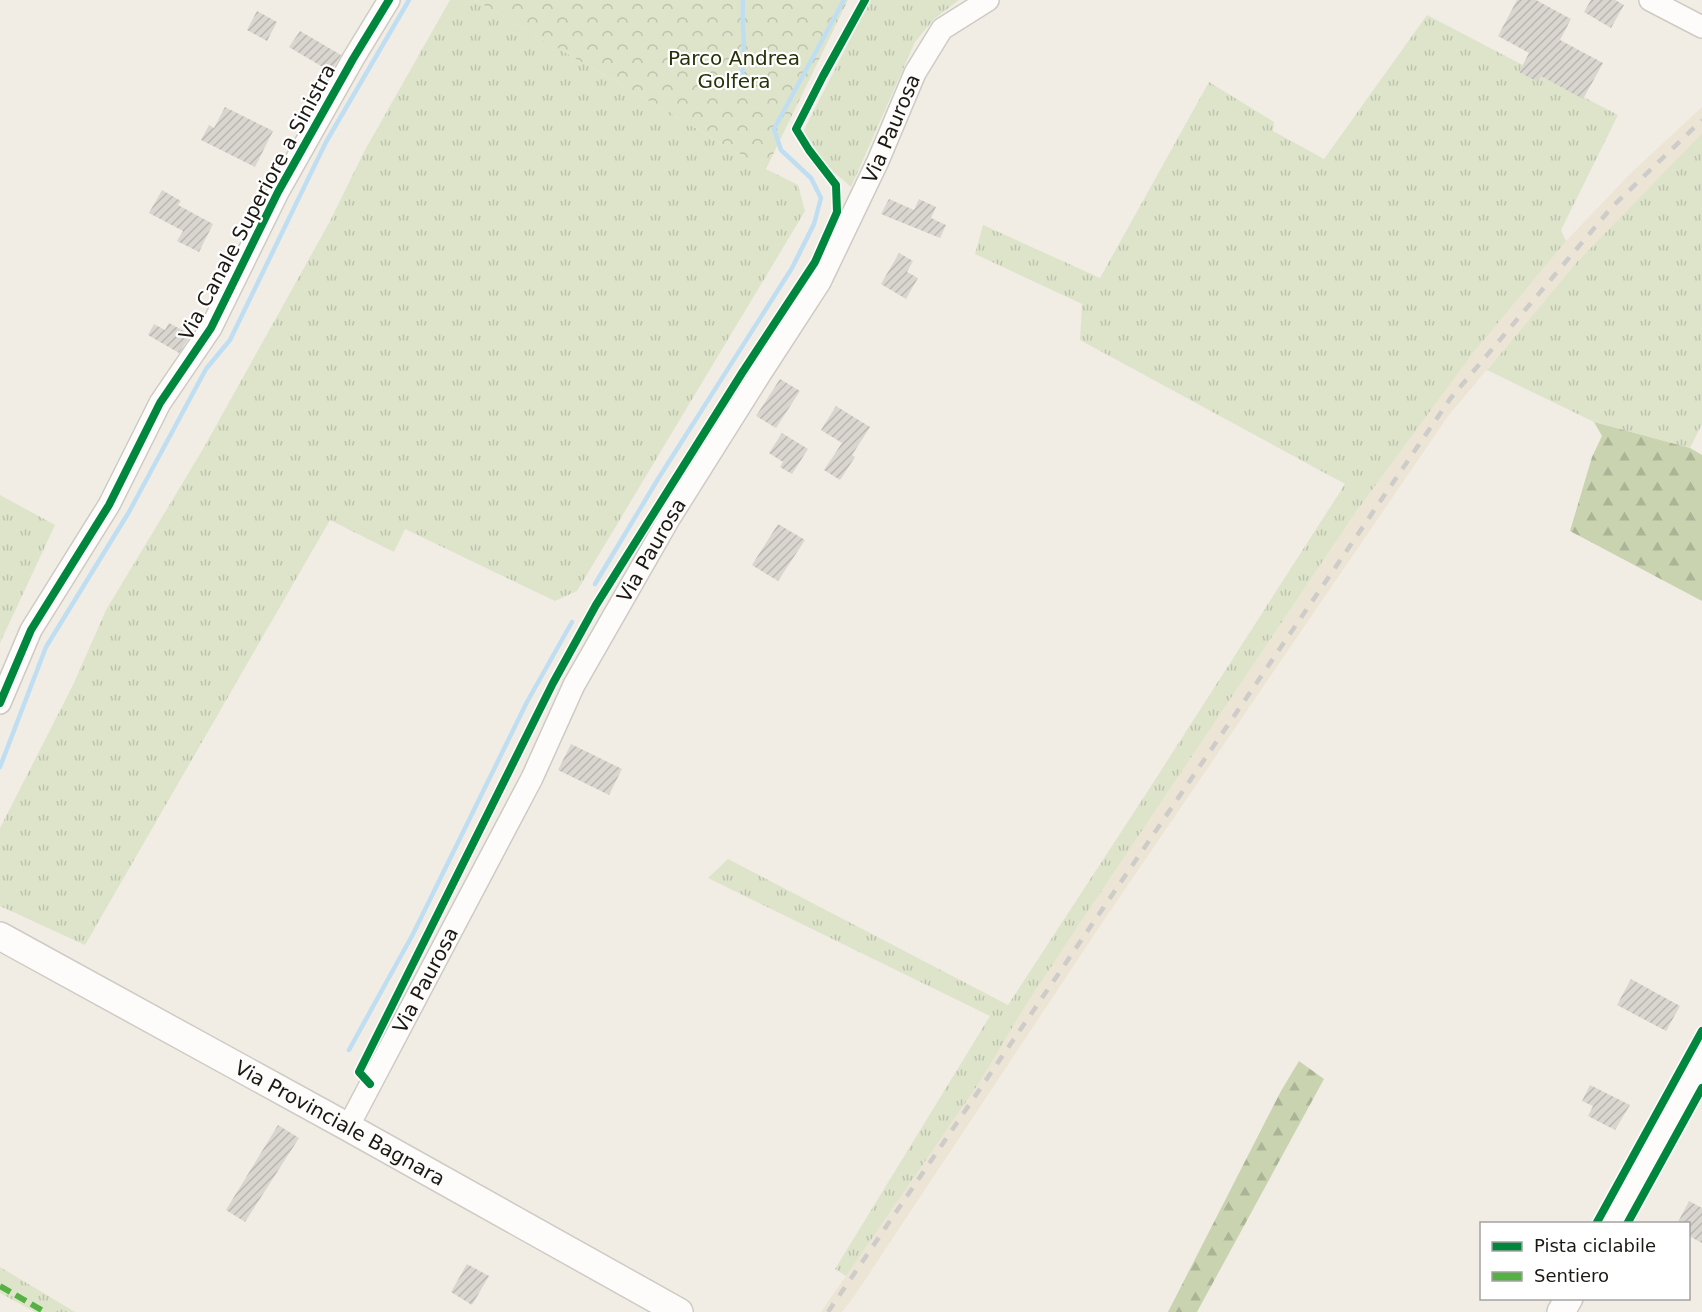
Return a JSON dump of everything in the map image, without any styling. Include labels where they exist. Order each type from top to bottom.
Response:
[{"type":"main road","name":"Via Provinciale Bagnara","points":[[0,936],[679,1312]]},
{"type":"main road","points":[[1611,1222],[1702,1056]]},
{"type":"street","name":"Via Canale Superiore a Sinistra","points":[[0,703],[31,630],[109,504],[160,403],[211,328],[278,192],[388,0]]},
{"type":"street","name":"Via Paurosa","points":[[348,1127],[532,778],[574,685],[669,519],[820,282],[878,161],[915,73],[942,29],[988,0]]},
{"type":"street","points":[[1650,0],[1702,27]]},
{"type":"shaded area","points":[[1702,107],[1702,133],[1576,263],[1448,416],[1104,920],[853,1298],[842,1312],[821,1312],[981,1080],[1022,1011],[1080,923],[1355,513],[1473,353],[1566,241],[1630,174]]},
{"type":"green space","points":[[450,0],[475,0],[766,169],[798,185],[805,211],[577,591],[555,601],[405,529],[394,552],[330,520],[85,945],[0,906],[0,828],[73,685],[106,610],[203,449],[329,223],[365,150]]},
{"type":"green space","name":"Parco Andrea Golfera","points":[[475,0],[848,0],[766,169]]},
{"type":"green space","points":[[870,0],[959,0],[934,19],[915,42],[851,187],[826,165],[803,132]]},
{"type":"green space","points":[[1427,15],[1618,115],[1561,230],[1566,241],[1473,353],[1355,513],[1080,923],[1022,1011],[981,1080],[846,1276],[835,1269],[990,1016],[708,878],[728,859],[1008,1005],[1345,484],[1080,340],[1082,304],[975,254],[983,225],[1100,278],[1209,82],[1274,122],[1273,131],[1324,159]]},
{"type":"green space","points":[[1702,133],[1702,424],[1690,448],[1594,422],[1487,370],[1576,263]]},
{"type":"green space","points":[[1594,422],[1690,448],[1702,455],[1702,601],[1570,531],[1592,457],[1602,436]]},
{"type":"green space","points":[[0,495],[55,525],[0,643]]},
{"type":"green space","points":[[1299,1061],[1324,1079],[1197,1312],[1168,1312],[1281,1091]]},
{"type":"green space","points":[[0,1267],[75,1312],[35,1312],[0,1293]]},
{"type":"building","points":[[1517,0],[1536,0],[1571,19],[1560,40],[1603,63],[1583,99],[1541,76],[1538,82],[1519,72],[1529,53],[1498,36]]},
{"type":"building","points":[[1591,0],[1615,0],[1624,5],[1611,28],[1584,12]]},
{"type":"building","points":[[257,11],[277,22],[267,41],[247,30]]},
{"type":"building","points":[[300,31],[341,55],[331,72],[289,47]]},
{"type":"building","points":[[225,107],[273,131],[255,167],[201,140],[209,125],[214,128]]},
{"type":"building","points":[[162,190],[181,201],[178,205],[213,224],[199,252],[177,241],[183,231],[149,213]]},
{"type":"building","points":[[889,199],[914,210],[919,199],[936,207],[931,218],[946,225],[940,238],[881,214]]},
{"type":"building","points":[[899,253],[913,261],[907,272],[918,278],[906,299],[881,284]]},
{"type":"building","points":[[169,323],[191,335],[179,353],[148,335],[154,324],[165,330]]},
{"type":"building","points":[[780,379],[800,391],[776,428],[756,416]]},
{"type":"building","points":[[836,406],[870,427],[852,455],[855,457],[840,480],[824,470],[842,443],[821,430]]},
{"type":"building","points":[[782,433],[808,449],[792,474],[780,467],[783,462],[769,453]]},
{"type":"building","points":[[778,524],[805,540],[778,581],[752,565]]},
{"type":"building","points":[[571,744],[622,769],[609,795],[558,770]]},
{"type":"building","points":[[1631,979],[1680,1006],[1666,1031],[1617,1005]]},
{"type":"building","points":[[1590,1085],[1630,1105],[1615,1130],[1588,1116],[1593,1106],[1582,1101]]},
{"type":"building","points":[[278,1125],[299,1138],[245,1222],[226,1210]]},
{"type":"building","points":[[1689,1201],[1702,1208],[1702,1243],[1690,1237],[1690,1222],[1678,1222]]},
{"type":"building","points":[[467,1264],[489,1276],[472,1305],[451,1292]]},
{"type":"waterway","points":[[0,767],[46,647],[129,512],[206,369],[230,340],[326,142],[409,0]]},
{"type":"waterway","points":[[740,79],[744,62],[743,0]]},
{"type":"waterway","points":[[595,584],[658,479],[792,268],[814,224],[821,198],[811,178],[781,150],[774,129],[844,0]]},
{"type":"waterway","points":[[349,1050],[413,934],[527,702],[572,622]]},
{"type":"railway","points":[[828,1312],[1450,399],[1612,207],[1702,120]]},
{"type":"marked path","points":[[0,1286],[45,1312]]},
{"type":"cycle path","points":[[0,703],[31,630],[109,505],[160,403],[211,328],[278,192],[389,0]]},
{"type":"cycle path","points":[[370,1084],[359,1072],[553,683],[596,605],[815,262],[837,212],[836,185],[796,129],[865,0]]},
{"type":"cycle path","points":[[1597,1222],[1702,1031]]},
{"type":"cycle path","points":[[1628,1222],[1702,1088]]}]
